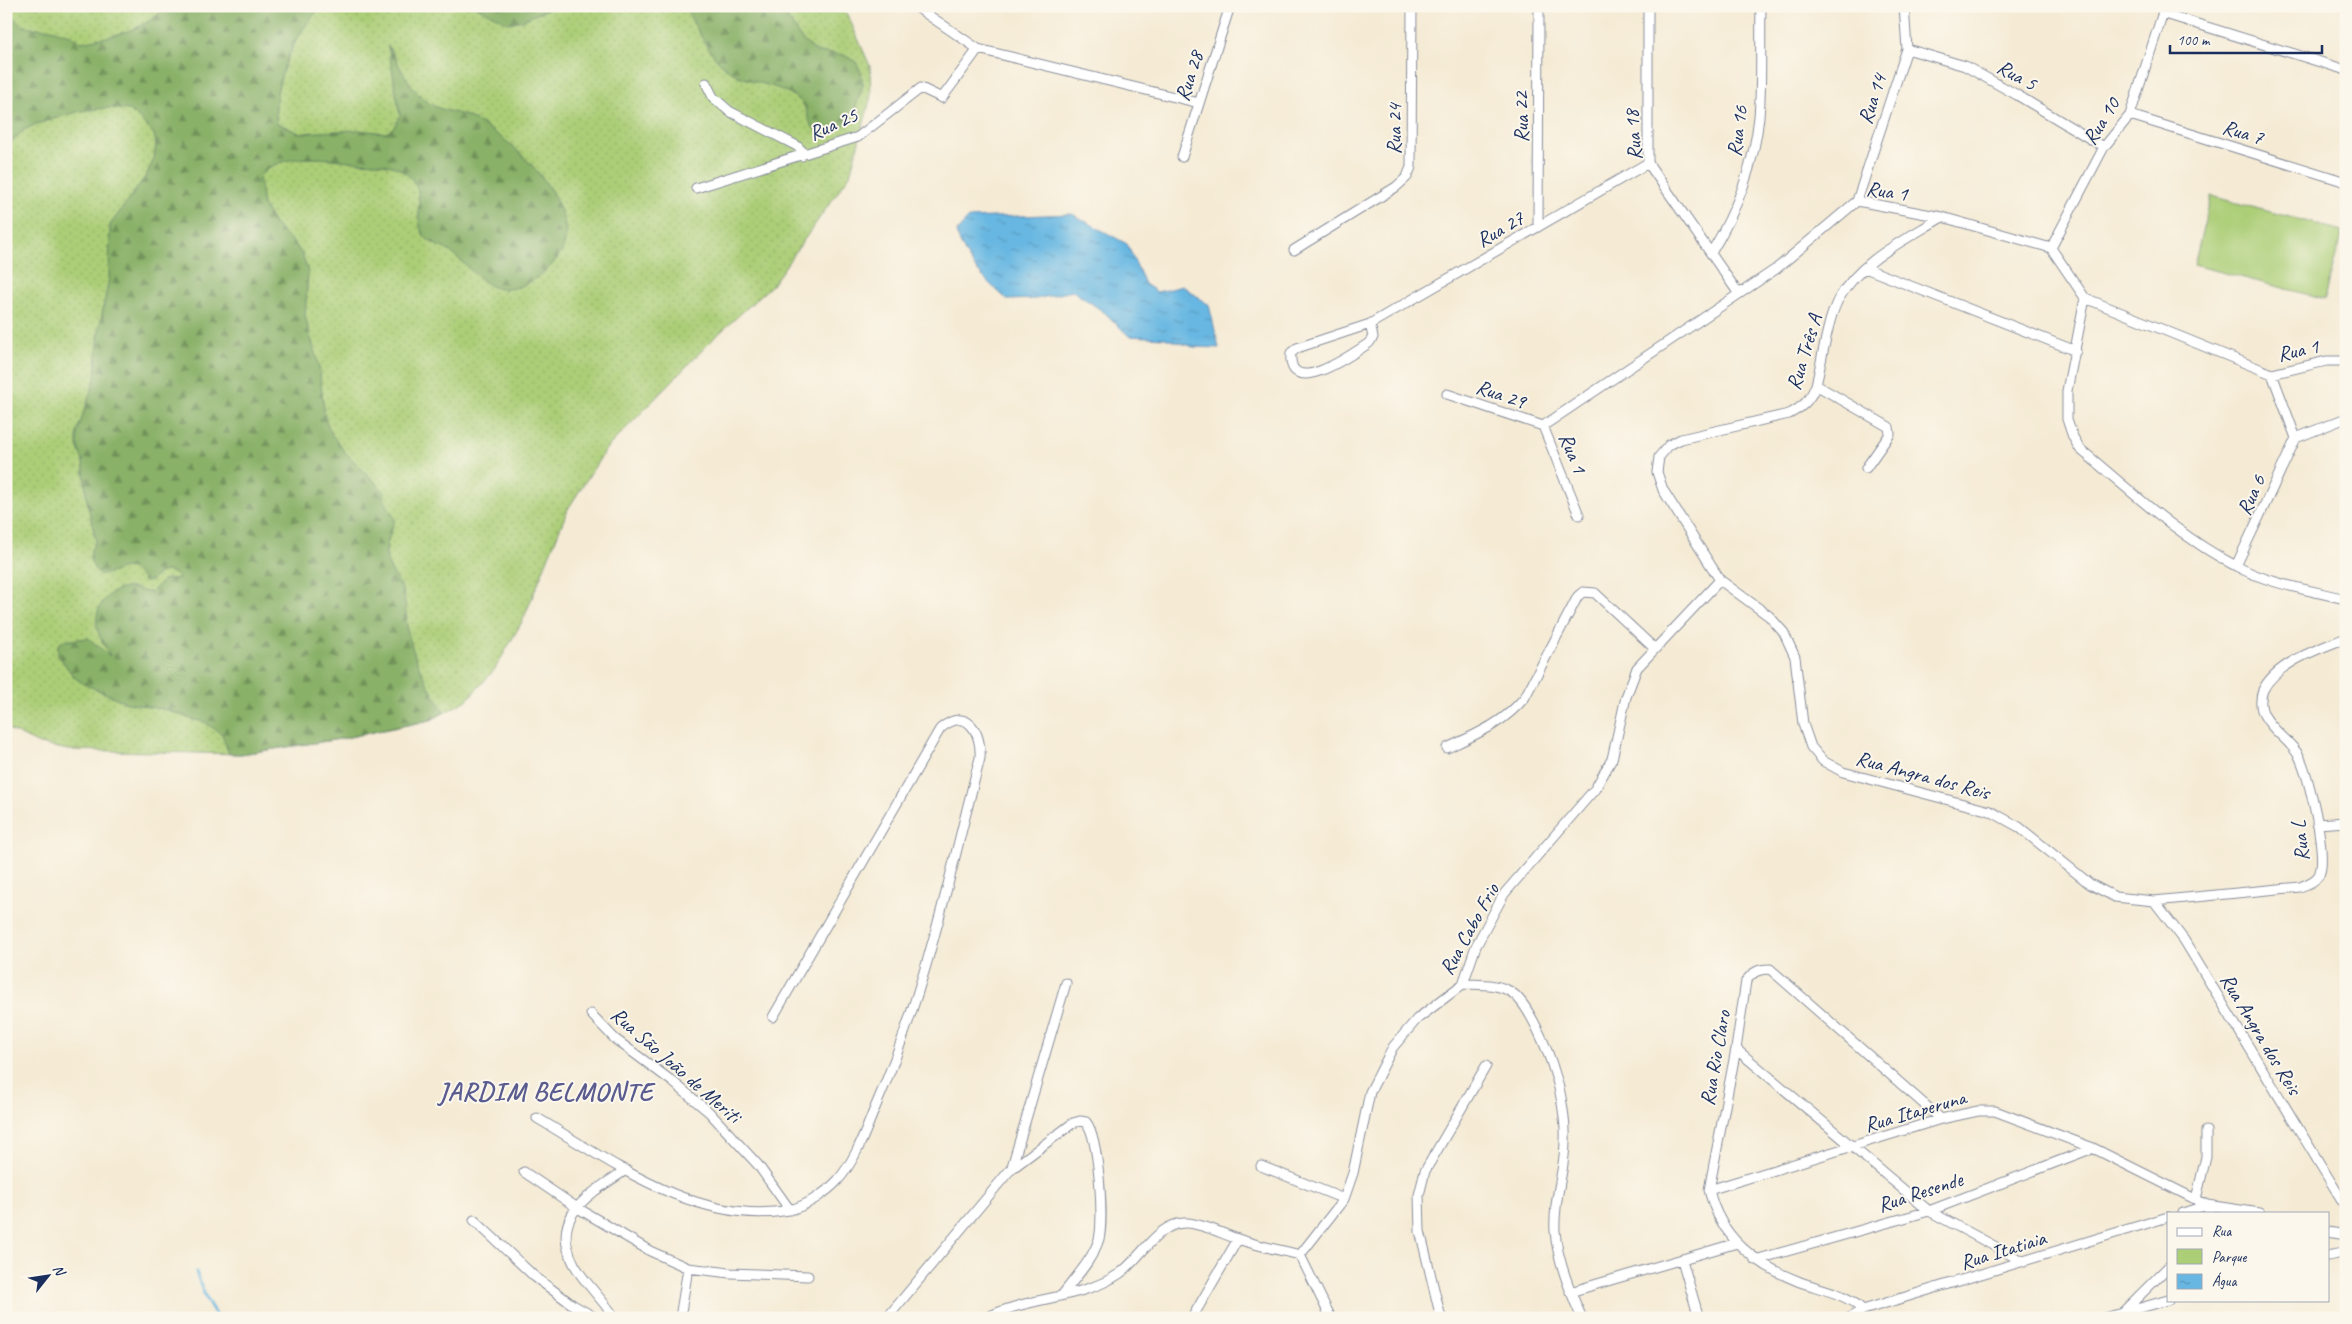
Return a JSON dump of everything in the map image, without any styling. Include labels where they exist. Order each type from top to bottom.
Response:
[{"type":"street","points":[[915,6],[978,49],[1199,103]]},
{"type":"street","name":"Rua 28","points":[[1182,157],[1230,6]]},
{"type":"street","name":"Rua 24","points":[[1294,250],[1396,187],[1407,177],[1411,167],[1412,6]]},
{"type":"street","name":"Rua 22","points":[[1538,227],[1539,6]]},
{"type":"street","name":"Rua 18","points":[[1648,6],[1648,163],[1739,294]]},
{"type":"street","name":"Rua 16","points":[[1711,253],[1728,227],[1747,176],[1754,145],[1759,117],[1761,6]]},
{"type":"street","name":"Rua 14","points":[[1857,201],[1906,48],[1904,6]]},
{"type":"street","points":[[2163,10],[2346,70]]},
{"type":"street","name":"Rua 10","points":[[2051,248],[2104,147],[2130,115],[2163,10]]},
{"type":"street","name":"Rua 5","points":[[1906,48],[1965,66],[2104,147]]},
{"type":"street","name":"Rua 25","points":[[696,188],[858,137],[921,88],[942,98],[978,49]]},
{"type":"street","points":[[706,83],[713,97],[729,111],[797,146],[802,151],[802,156]]},
{"type":"street","name":"Rua 7","points":[[2130,115],[2346,182]]},
{"type":"street","name":"Rua 27","points":[[1370,324],[1374,337],[1369,343],[1328,368],[1314,373],[1302,374],[1295,370],[1290,363],[1291,353],[1297,348],[1370,324],[1648,163]]},
{"type":"street","name":"Rua 1","points":[[1580,515],[1543,426],[1776,269],[1857,201],[1942,217],[2051,248]]},
{"type":"street","name":"Rua Três A","points":[[1669,446],[1681,439],[1789,414],[1802,407],[1812,397],[1837,302],[1849,282],[1882,255],[1942,217]]},
{"type":"street","points":[[2051,248],[2085,298],[2067,391],[2067,419],[2073,437],[2080,449],[2178,529],[2236,566],[2269,579],[2346,599]]},
{"type":"street","points":[[1865,268],[2076,351]]},
{"type":"street","name":"Rua 1","points":[[2085,298],[2272,374],[2326,361],[2346,360]]},
{"type":"street","points":[[2272,374],[2296,438],[2346,418]]},
{"type":"street","points":[[1816,385],[1888,427],[1890,434],[1866,468]]},
{"type":"street","name":"Rua 29","points":[[1447,394],[1543,426]]},
{"type":"street","name":"Rua 6","points":[[2236,566],[2296,438]]},
{"type":"street","name":"Rua Angra dos Reis","points":[[1669,446],[1659,457],[1657,472],[1663,490],[1720,580],[1769,616],[1784,633],[1795,657],[1803,724],[1810,747],[1823,761],[1843,772],[1990,811],[2018,827],[2090,884],[2115,897],[2154,901],[2184,940],[2346,1207]]},
{"type":"street","name":"Rua Cabo Frio","points":[[1300,1255],[1344,1199],[1353,1174],[1370,1092],[1393,1047],[1417,1019],[1463,984],[1476,946],[1504,894],[1595,788],[1612,759],[1626,697],[1637,668],[1720,580]]},
{"type":"street","points":[[1447,748],[1498,723],[1514,711],[1525,697],[1578,596],[1583,592],[1595,593],[1654,648]]},
{"type":"street","name":"Rua L","points":[[2154,901],[2300,887],[2311,883],[2318,877],[2322,867],[2317,824],[2304,767],[2298,754],[2264,716],[2260,702],[2263,690],[2282,669],[2302,657],[2346,638]]},
{"type":"street","points":[[537,1118],[626,1170],[690,1200],[720,1210],[747,1212],[790,1210],[811,1201],[838,1181],[856,1153],[892,1069],[923,977],[980,758],[981,744],[976,732],[968,723],[960,719],[949,721],[940,729],[773,1017]]},
{"type":"street","points":[[2317,824],[2346,822]]},
{"type":"street","name":"Rua Rio Claro","points":[[1863,1310],[1845,1296],[1800,1282],[1755,1260],[1737,1243],[1713,1207],[1709,1190],[1736,1049],[1746,981],[1751,974],[1760,969],[1770,970],[1941,1119]]},
{"type":"street","points":[[1010,1170],[1066,983]]},
{"type":"street","points":[[1463,984],[1497,986],[1512,992],[1525,1006],[1556,1075],[1566,1140],[1564,1166],[1556,1200],[1555,1232],[1570,1292],[1582,1318]]},
{"type":"street","name":"Rua São João de Meriti","points":[[591,1014],[615,1039],[673,1082],[709,1112],[758,1165],[790,1210]]},
{"type":"street","points":[[1736,1049],[1929,1210],[2024,1262]]},
{"type":"street","points":[[1441,1318],[1420,1231],[1419,1195],[1425,1171],[1486,1066]]},
{"type":"street","name":"Rua Itaperuna","points":[[1709,1190],[1853,1148],[1941,1119],[1978,1111],[1995,1110],[2093,1148],[2196,1199],[2208,1209],[2247,1212]]},
{"type":"street","points":[[887,1318],[1010,1170],[1073,1123],[1080,1121],[1086,1122],[1092,1129],[1101,1208],[1099,1240],[1086,1264],[1063,1294]]},
{"type":"street","points":[[2196,1199],[2206,1157],[2206,1131]]},
{"type":"street","name":"Rua Resende","points":[[1755,1260],[1929,1210],[2093,1148]]},
{"type":"street","points":[[1261,1166],[1344,1199]]},
{"type":"street","points":[[614,1318],[580,1274],[566,1240],[568,1221],[576,1207],[626,1170]]},
{"type":"street","points":[[524,1172],[576,1207],[650,1251],[688,1268],[730,1273],[808,1276]]},
{"type":"street","points":[[2189,1212],[2208,1209]]},
{"type":"street","name":"Rua Itatiaia","points":[[1849,1318],[1863,1310],[2167,1218]]},
{"type":"street","points":[[474,1220],[536,1277],[573,1305],[596,1318]]},
{"type":"street","points":[[986,1318],[997,1312],[1094,1286],[1120,1274],[1172,1224],[1188,1223],[1238,1239],[1300,1255],[1332,1318]]},
{"type":"street","points":[[2330,1232],[2346,1235]]},
{"type":"street","points":[[1192,1318],[1238,1239]]},
{"type":"street","points":[[1570,1292],[1737,1243]]},
{"type":"street","points":[[2330,1256],[2346,1252]]},
{"type":"street","points":[[1682,1260],[1699,1318]]},
{"type":"street","points":[[680,1318],[688,1268]]},
{"type":"street","points":[[2122,1313],[2167,1268]]},
{"type":"street","points":[[2105,1318],[2167,1300]]},
{"type":"green space","points":[[6,6],[841,6],[849,18],[870,66],[871,96],[850,175],[772,285],[714,338],[606,449],[568,509],[523,620],[495,669],[467,700],[431,720],[340,739],[241,754],[68,750],[39,744],[6,728]]},
{"type":"green space","points":[[166,6],[323,6],[303,29],[287,60],[277,93],[277,123],[299,133],[358,130],[386,133],[394,127],[400,116],[388,45],[408,80],[428,103],[471,118],[495,133],[519,152],[548,186],[562,213],[566,236],[562,251],[556,260],[537,278],[514,288],[503,289],[487,284],[449,251],[424,236],[419,218],[418,191],[411,178],[400,169],[380,164],[306,158],[280,163],[268,168],[259,177],[263,205],[274,224],[294,243],[303,256],[308,273],[305,316],[319,368],[325,418],[332,435],[344,451],[384,491],[384,498],[395,520],[387,544],[387,558],[390,569],[403,592],[408,631],[415,657],[428,686],[445,712],[431,720],[340,739],[241,754],[229,754],[222,734],[203,721],[193,720],[168,710],[127,703],[82,683],[74,677],[58,655],[58,645],[63,641],[88,638],[110,656],[97,627],[98,612],[105,600],[116,591],[122,589],[133,588],[152,592],[163,580],[179,578],[171,572],[164,571],[151,581],[145,582],[134,570],[129,568],[100,575],[94,568],[90,559],[91,550],[96,541],[87,501],[83,461],[77,445],[77,432],[95,380],[99,330],[109,278],[110,225],[146,176],[154,159],[156,144],[154,134],[129,110],[107,108],[81,111],[36,124],[24,130],[6,146],[6,10],[21,25],[51,29],[70,35],[81,42],[104,38],[139,27]]},
{"type":"green space","points":[[475,6],[554,6],[523,20],[508,23]]},
{"type":"green space","points":[[684,6],[768,6],[787,17],[802,40],[817,52],[844,55],[856,62],[861,72],[863,85],[852,118],[843,126],[822,135],[816,131],[810,122],[805,108],[798,99],[778,88],[744,78],[724,66],[708,48]]},
{"type":"green space","points":[[2211,196],[2342,231],[2325,299],[2194,265]]},
{"type":"water","points":[[1072,214],[1127,244],[1145,284],[1157,292],[1183,286],[1209,305],[1219,348],[1193,347],[1165,338],[1129,336],[1104,312],[1073,291],[1035,299],[1008,300],[977,270],[965,253],[956,232],[969,218]]},
{"type":"waterway","points":[[196,1272],[207,1301],[218,1318]]},
{"type":"district","name":"JARDIM BELMONTE","points":[[546,1091]]}]
